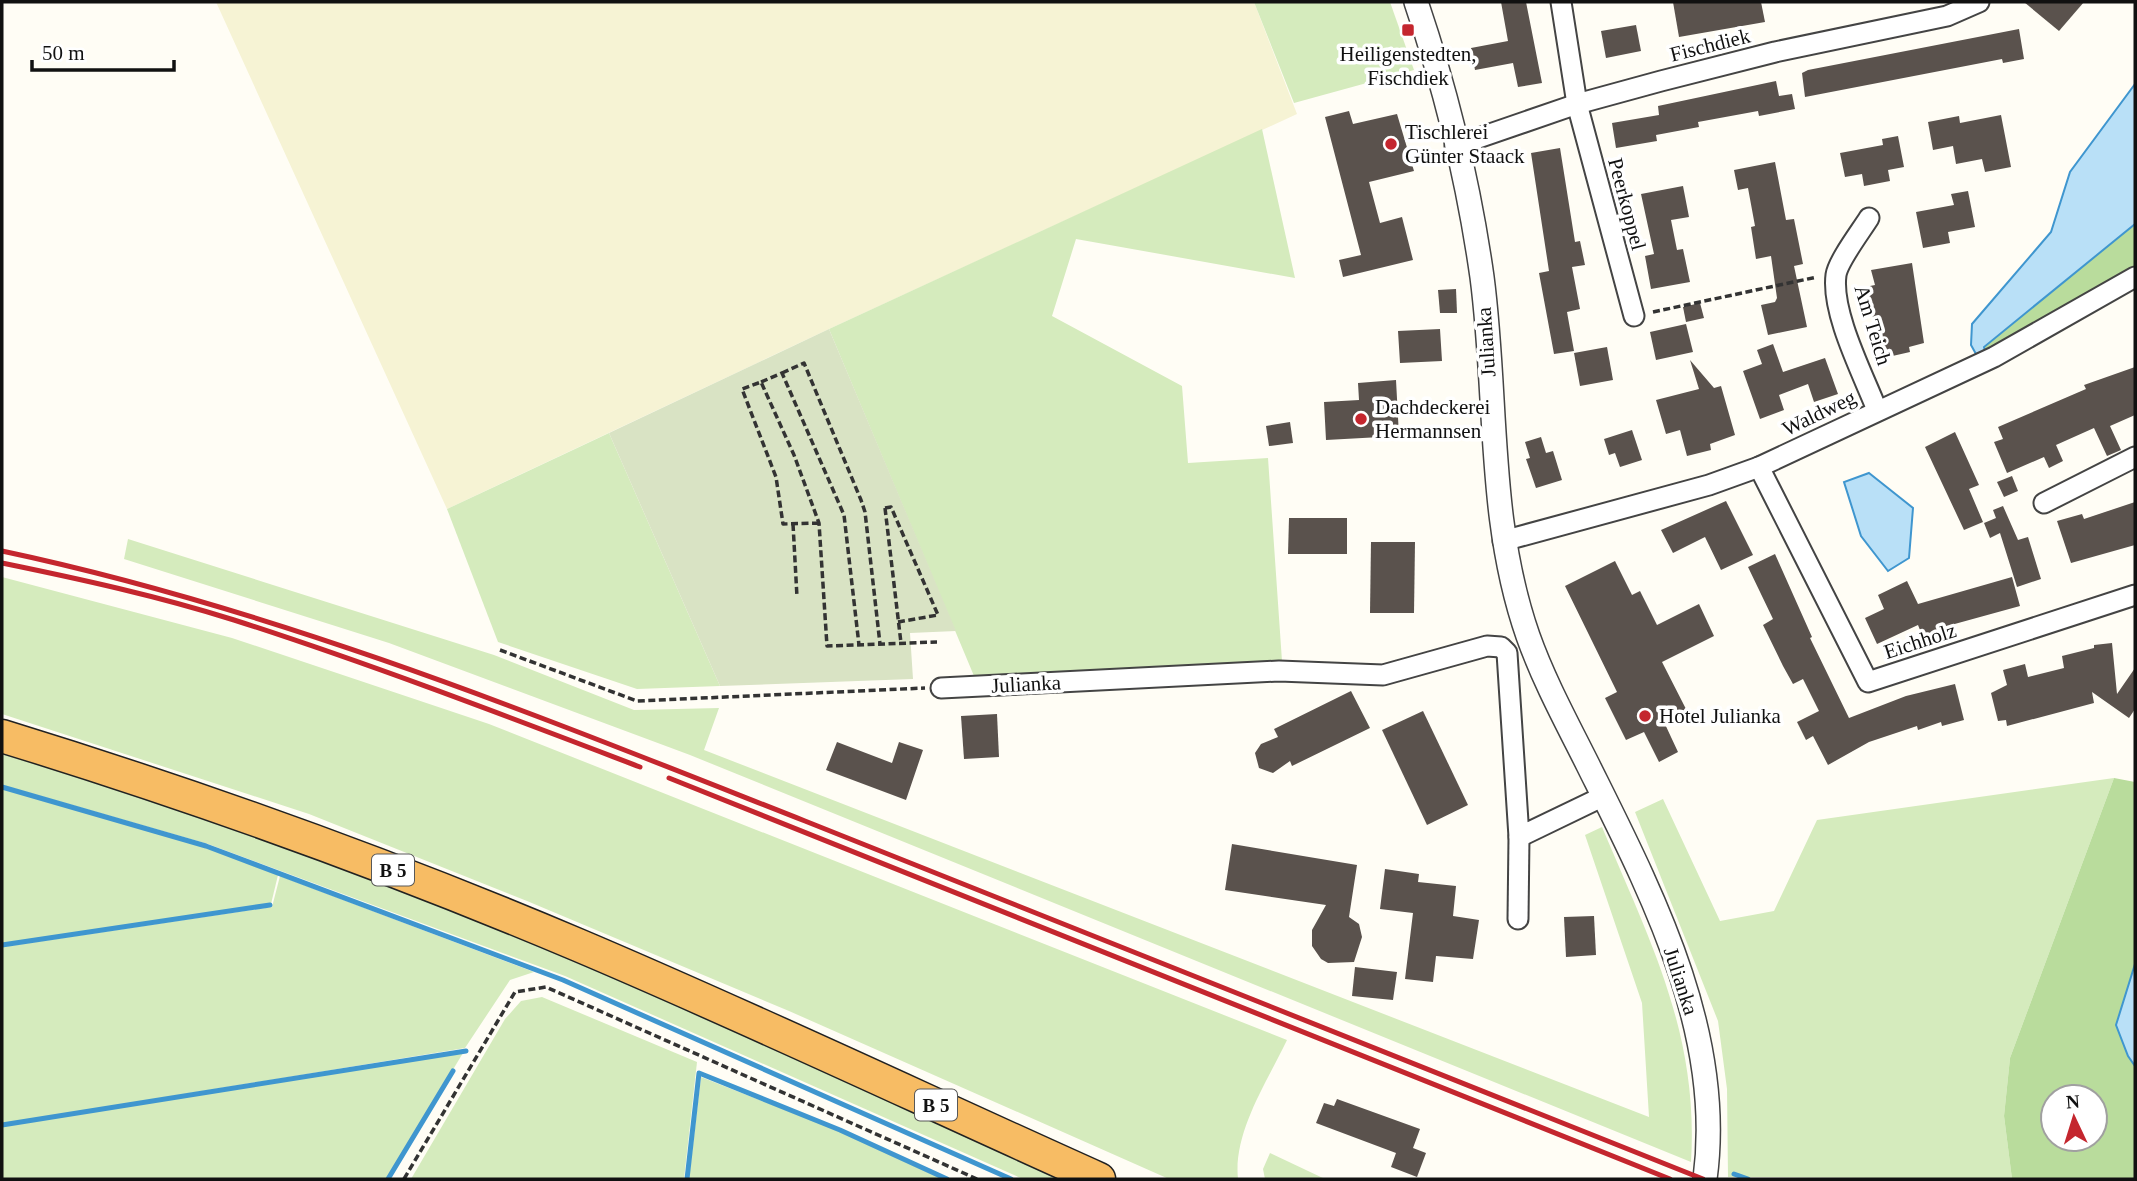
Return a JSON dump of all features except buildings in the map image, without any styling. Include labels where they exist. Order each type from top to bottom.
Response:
[{"type":"highway","name":"B 5","points":[[2,736],[250,817],[501,913],[774,1029],[1099,1179]]},
{"type":"street","name":"Julianka","points":[[1416,2],[1436,65],[1482,278],[1496,486],[1509,572],[1529,637],[1604,796],[1685,984],[1701,1055],[1708,1114],[1705,1179]]},
{"type":"street","name":"Peerkoppel","points":[[1560,2],[1577,104],[1633,316]]},
{"type":"street","name":"Fischdiek","points":[[1455,146],[1577,104],[1763,55],[1947,16],[1979,2]]},
{"type":"street","name":"Am Teich","points":[[1869,218],[1836,273],[1838,299],[1850,342],[1877,410]]},
{"type":"street","name":"Waldweg","points":[[1503,541],[1709,485],[1759,467],[1994,357],[2135,277]]},
{"type":"street","points":[[2044,503],[2135,457]]},
{"type":"street","name":"Eichholz","points":[[1759,467],[1868,682],[2135,595]]},
{"type":"street","name":"Julianka","points":[[941,688],[1279,671],[1383,675],[1487,646],[1500,647],[1507,653],[1519,837],[1518,919]]},
{"type":"street","points":[[1519,837],[1604,796]]},
{"type":"path","points":[[1633,316],[1836,273]]},
{"type":"path","points":[[819,523],[783,524],[776,477],[741,389],[804,363],[865,512],[880,644]]},
{"type":"path","points":[[782,373],[844,515],[859,645]]},
{"type":"path","points":[[761,382],[794,455],[819,523],[827,646],[937,642]]},
{"type":"path","points":[[898,622],[938,615],[891,508],[885,508],[898,622],[901,643]]},
{"type":"path","points":[[793,524],[797,597]]},
{"type":"path","points":[[500,650],[637,701],[941,688]]},
{"type":"path","points":[[404,1179],[515,992],[546,987],[977,1179]]},
{"type":"shaded area","points":[[216,2],[1254,2],[1297,114],[829,329],[447,509]]},
{"type":"green space","points":[[1254,2],[1390,2],[1414,70],[1294,103]]},
{"type":"green space","points":[[1262,129],[1295,278],[1076,239],[1052,316],[1182,386],[1188,463],[1268,458],[1282,661],[974,676],[829,329]]},
{"type":"green space","points":[[2135,224],[2135,267],[1985,351],[1984,347]]},
{"type":"green space","points":[[829,329],[956,631],[910,633],[913,679],[720,686],[609,433]]},
{"type":"green space","points":[[609,433],[720,686],[637,689],[498,642],[447,509]]},
{"type":"green space","points":[[128,539],[494,655],[634,710],[719,708],[704,750],[1649,1117],[1642,1003],[1585,835],[1602,827],[1653,949],[1679,1030],[1687,1072],[1691,1116],[1691,1162],[690,755],[389,643],[124,559]]},
{"type":"green space","points":[[2,577],[232,638],[489,724],[1287,1040],[1246,1125],[1238,1161],[1238,1179],[1169,1179],[789,1011],[527,901],[309,814],[2,714]]},
{"type":"green space","points":[[2,754],[187,809],[510,932],[1070,1179],[1023,1179],[565,976],[208,844],[2,785]]},
{"type":"green space","points":[[2114,778],[2010,1058],[2004,1116],[2012,1179],[1728,1177],[1727,1089],[1718,1021],[1635,812],[1663,799],[1720,921],[1774,911],[1817,820]]},
{"type":"green space","points":[[2114,778],[2135,782],[2135,964],[2116,1025],[2128,1056],[2135,1066],[2135,1179],[2012,1179],[2004,1116],[2010,1058]]},
{"type":"green space","points":[[2,788],[206,847],[278,875],[271,904],[2,944]]},
{"type":"green space","points":[[280,876],[534,972],[510,980],[465,1048],[2,1124],[2,947],[272,907]]},
{"type":"green space","points":[[542,997],[697,1062],[684,1179],[411,1179],[505,1019],[521,1001]]},
{"type":"green space","points":[[463,1053],[387,1179],[2,1179],[2,1126]]},
{"type":"green space","points":[[701,1077],[839,1131],[942,1179],[689,1179]]},
{"type":"green space","points":[[1270,1153],[1325,1179],[1265,1179],[1263,1169]]},
{"type":"water","points":[[2135,84],[2135,224],[1984,347],[1985,351],[1976,354],[1971,345],[1972,324],[2051,232],[2070,172]]},
{"type":"water","points":[[1869,473],[1913,508],[1909,558],[1888,571],[1861,536],[1844,482]]},
{"type":"water","points":[[2135,964],[2135,1066],[2128,1056],[2116,1025]]},
{"type":"waterway","points":[[2,787],[206,846],[563,980],[1011,1179]]},
{"type":"waterway","points":[[2,945],[270,905]]},
{"type":"waterway","points":[[2,1125],[466,1051]]},
{"type":"waterway","points":[[388,1179],[453,1071]]},
{"type":"waterway","points":[[687,1179],[699,1073],[840,1130],[947,1179]]},
{"type":"waterway","points":[[1734,1174],[1748,1179]]},
{"type":"railway","points":[[2,551],[208,603],[309,635],[508,705],[1703,1179]]},
{"type":"railway","points":[[2,563],[119,588],[234,620],[387,672],[640,767]]},
{"type":"railway","points":[[669,778],[1670,1179]]},
{"type":"place","name":"Heiligenstedten, Fischdiek","points":[[1408,30]]},
{"type":"place","name":"Tischlerei Günter Staack","points":[[1391,144]]},
{"type":"place","name":"Dachdeckerei Hermannsen","points":[[1361,419]]},
{"type":"place","name":"Hotel Julianka","points":[[1645,716]]}]
